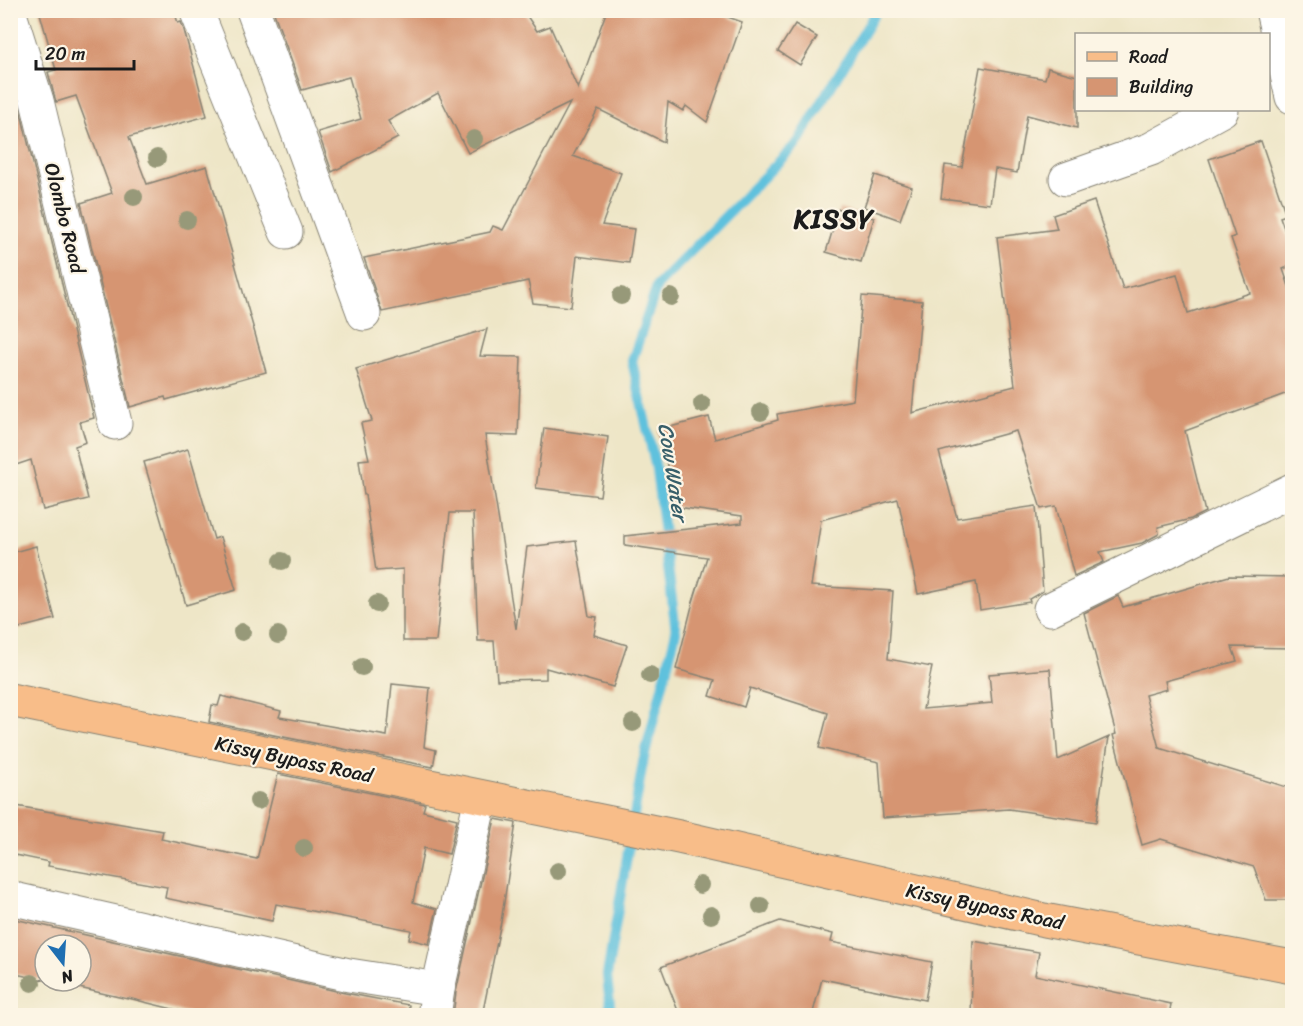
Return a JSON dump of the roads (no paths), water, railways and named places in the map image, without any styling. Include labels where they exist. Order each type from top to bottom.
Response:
[{"type":"main road","name":"Kissy Bypass Road","points":[[10,700],[678,837],[1044,920],[1293,968]]},
{"type":"street","points":[[196,10],[286,231]]},
{"type":"street","points":[[253,10],[364,314]]},
{"type":"street","points":[[1272,10],[1283,84]]},
{"type":"street","name":"Olombo Road","points":[[10,14],[37,101],[115,423]]},
{"type":"street","points":[[1066,179],[1151,149],[1220,111]]},
{"type":"street","points":[[1050,609],[1293,490]]},
{"type":"street","points":[[10,897],[349,975],[436,1002],[481,797]]},
{"type":"waterway","name":"Cow Water","points":[[611,1016],[607,975],[643,762],[676,632],[656,469],[632,361],[657,286],[798,142],[877,10]]},
{"type":"district","name":"KISSY","points":[[834,219]]}]
